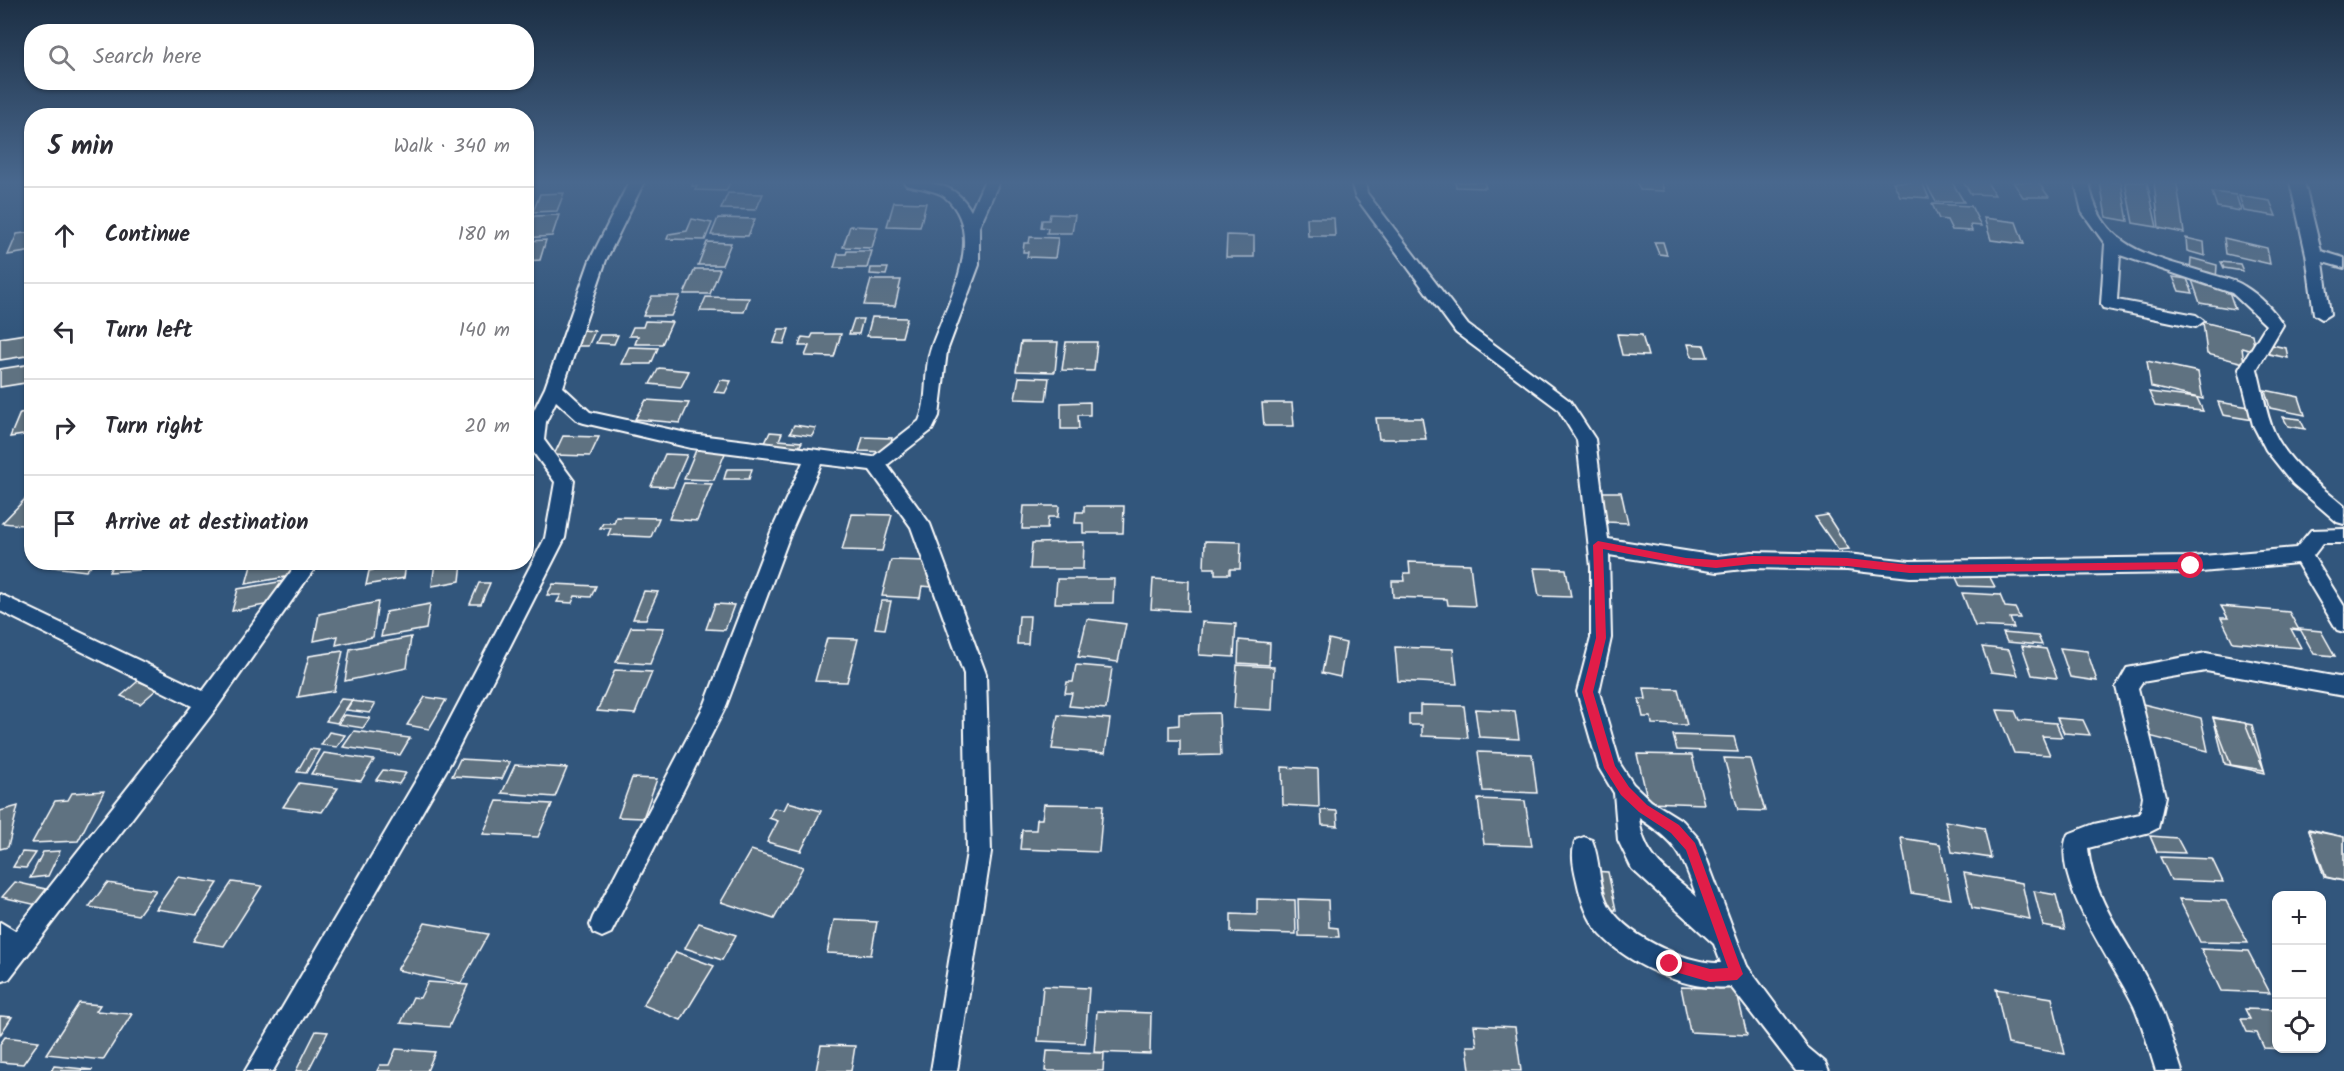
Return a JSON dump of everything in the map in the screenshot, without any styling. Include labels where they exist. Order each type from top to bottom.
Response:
[{"type":"street","points":[[258,1071],[443,755],[555,538],[565,481],[535,441],[537,422],[555,388],[598,260],[612,232]]},
{"type":"street","points":[[555,388],[584,417],[691,441],[876,464],[926,425],[930,416],[938,351],[971,265],[971,232]]},
{"type":"street","points":[[1389,232],[1462,328],[1564,405],[1586,439],[1598,545],[1601,638],[1588,692],[1610,768],[1625,791],[1643,808],[1675,829],[1691,847],[1737,974],[1798,1056],[1816,1071]]},
{"type":"street","points":[[1598,545],[1686,561],[1716,564],[1752,560],[1847,562],[1910,569],[2191,566],[2302,555],[2338,512],[2300,479],[2278,453],[2265,431],[2248,369],[2275,325],[2268,314],[2238,289],[2124,250],[2113,244],[2101,232]]},
{"type":"street","points":[[2309,232],[2322,314]]},
{"type":"street","points":[[2113,244],[2109,304],[2196,321]]},
{"type":"street","points":[[2314,254],[2344,263]]},
{"type":"street","points":[[602,925],[716,706],[781,532],[815,456]]},
{"type":"street","points":[[876,464],[920,524],[975,674],[979,852],[944,1071]]},
{"type":"street","points":[[2318,535],[2344,536]]},
{"type":"street","points":[[2302,555],[2344,624]]},
{"type":"street","points":[[0,970],[9,941],[207,703],[303,570]]},
{"type":"street","points":[[0,602],[207,703]]},
{"type":"street","points":[[2169,1071],[2144,1001],[2088,901],[2076,864],[2076,842],[2094,834],[2132,828],[2150,821],[2154,796],[2127,687],[2135,674],[2206,662],[2344,687]]},
{"type":"street","points":[[1625,791],[1630,840],[1640,861],[1726,939]]},
{"type":"street","points":[[1584,848],[1585,870],[1601,916],[1620,937],[1670,964],[1710,976],[1737,974]]},
{"type":"building","points":[[534,232],[553,232],[552,236],[534,237]]},
{"type":"building","points":[[708,232],[705,240],[667,239],[669,234]]},
{"type":"building","points":[[712,232],[750,232],[748,236],[711,235]]},
{"type":"building","points":[[848,232],[877,232],[872,248],[843,247]]},
{"type":"building","points":[[1047,232],[1072,232],[1072,233]]},
{"type":"building","points":[[1308,232],[1335,232],[1335,236],[1308,236]]},
{"type":"building","points":[[1988,232],[2020,232],[2024,244],[1991,240]]},
{"type":"building","points":[[24,233],[24,252],[8,255],[17,234]]},
{"type":"building","points":[[1227,235],[1254,236],[1254,257],[1226,257]]},
{"type":"building","points":[[1030,237],[1058,238],[1055,258],[1027,257],[1028,252],[1023,252],[1024,243],[1029,243]]},
{"type":"building","points":[[2186,238],[2204,242],[2205,256],[2187,251]]},
{"type":"building","points":[[2224,238],[2267,248],[2270,264],[2226,254]]},
{"type":"building","points":[[546,240],[540,260],[534,260],[534,241]]},
{"type":"building","points":[[707,242],[731,243],[722,265],[698,265]]},
{"type":"building","points":[[1654,242],[1663,242],[1667,255],[1659,254]]},
{"type":"building","points":[[847,251],[872,251],[867,268],[834,268],[838,254],[846,254]]},
{"type":"building","points":[[2191,258],[2217,265],[2216,280],[2190,272]]},
{"type":"building","points":[[2221,262],[2240,264],[2243,271],[2224,268]]},
{"type":"building","points":[[871,268],[888,268],[886,275],[870,274]]},
{"type":"building","points":[[695,269],[720,269],[710,294],[684,294]]},
{"type":"building","points":[[2173,277],[2187,279],[2193,293],[2179,291]]},
{"type":"building","points":[[871,280],[901,280],[895,306],[864,305]]},
{"type":"building","points":[[2192,280],[2227,286],[2235,309],[2200,303]]},
{"type":"building","points":[[652,296],[680,296],[671,316],[643,316]]},
{"type":"building","points":[[706,297],[749,298],[744,312],[700,311]]},
{"type":"building","points":[[872,317],[907,318],[902,337],[867,336]]},
{"type":"building","points":[[854,319],[863,319],[859,334],[849,334]]},
{"type":"building","points":[[645,321],[672,322],[662,344],[635,344],[638,336],[629,336],[633,327],[643,327]]},
{"type":"building","points":[[2203,322],[2252,334],[2255,352],[2242,348],[2244,363],[2207,354]]},
{"type":"building","points":[[779,329],[789,329],[784,344],[774,343]]},
{"type":"building","points":[[581,330],[595,331],[588,346],[573,346]]},
{"type":"building","points":[[24,334],[24,356],[0,360],[0,338]]},
{"type":"building","points":[[813,334],[841,334],[834,357],[805,356],[809,346],[799,346],[802,337],[811,338]]},
{"type":"building","points":[[1617,334],[1642,335],[1648,356],[1622,355]]},
{"type":"building","points":[[600,335],[618,335],[614,344],[596,343]]},
{"type":"building","points":[[1021,342],[1058,342],[1055,372],[1016,371]]},
{"type":"building","points":[[1066,342],[1097,342],[1094,371],[1062,370]]},
{"type":"building","points":[[1688,344],[1704,345],[1708,357],[1692,357]]},
{"type":"building","points":[[2267,344],[2286,348],[2288,358],[2269,354]]},
{"type":"building","points":[[629,347],[658,348],[651,364],[621,364]]},
{"type":"building","points":[[2147,361],[2198,372],[2203,399],[2151,387]]},
{"type":"building","points":[[24,365],[24,383],[0,387],[0,369]]},
{"type":"building","points":[[659,368],[689,371],[681,387],[650,384]]},
{"type":"building","points":[[1019,377],[1049,378],[1046,400],[1015,399]]},
{"type":"building","points":[[720,380],[731,381],[725,393],[714,392]]},
{"type":"building","points":[[2265,390],[2299,397],[2305,415],[2270,408]]},
{"type":"building","points":[[2149,392],[2197,398],[2203,411],[2155,406]]},
{"type":"building","points":[[646,400],[689,403],[680,423],[635,419]]},
{"type":"building","points":[[1090,402],[1090,415],[1078,415],[1079,429],[1061,429],[1061,403]]},
{"type":"building","points":[[2218,402],[2256,408],[2260,421],[2223,415]]},
{"type":"building","points":[[1262,403],[1292,403],[1294,426],[1264,426]]},
{"type":"building","points":[[24,412],[24,435],[10,437],[20,413]]},
{"type":"building","points":[[2283,417],[2300,419],[2305,429],[2288,426]]},
{"type":"building","points":[[1376,418],[1422,418],[1426,439],[1379,439]]},
{"type":"building","points":[[794,425],[816,428],[812,436],[790,433]]},
{"type":"building","points":[[770,432],[782,433],[779,440],[802,442],[799,447],[764,445]]},
{"type":"building","points":[[563,436],[599,437],[590,456],[554,455]]},
{"type":"building","points":[[863,437],[892,438],[888,452],[859,451]]},
{"type":"building","points":[[696,450],[726,451],[714,480],[684,479]]},
{"type":"building","points":[[665,454],[687,455],[673,487],[651,486]]},
{"type":"building","points":[[727,469],[752,469],[749,479],[724,479]]},
{"type":"building","points":[[684,483],[712,484],[697,521],[669,519]]},
{"type":"building","points":[[1600,492],[1621,492],[1628,523],[1607,522]]},
{"type":"building","points":[[24,500],[24,525],[2,523]]},
{"type":"building","points":[[1024,506],[1059,506],[1058,517],[1048,517],[1047,529],[1022,529]]},
{"type":"building","points":[[1084,506],[1124,506],[1123,533],[1083,533],[1083,523],[1075,523],[1076,512],[1084,512]]},
{"type":"building","points":[[852,514],[892,515],[882,551],[842,550]]},
{"type":"building","points":[[1827,515],[1849,549],[1838,550],[1815,517]]},
{"type":"building","points":[[616,517],[659,518],[651,537],[608,535],[611,528],[600,528],[603,523],[614,523]]},
{"type":"building","points":[[1205,541],[1241,542],[1240,569],[1230,569],[1230,574],[1215,574],[1215,568],[1204,568]]},
{"type":"building","points":[[1084,542],[1083,569],[1030,569],[1032,543]]},
{"type":"building","points":[[891,560],[928,561],[926,572],[936,572],[933,587],[922,586],[920,598],[882,596]]},
{"type":"building","points":[[1409,562],[1470,564],[1475,606],[1448,605],[1447,599],[1393,597],[1392,581],[1405,581],[1404,573],[1410,573]]},
{"type":"building","points":[[1534,568],[1566,569],[1571,597],[1539,596]]},
{"type":"building","points":[[110,570],[139,570],[109,572]]},
{"type":"building","points":[[250,570],[298,570],[297,575],[246,584]]},
{"type":"building","points":[[405,570],[404,578],[366,585],[369,571]]},
{"type":"building","points":[[434,570],[461,570],[460,581],[432,586]]},
{"type":"building","points":[[1953,571],[1987,572],[1995,587],[1960,586]]},
{"type":"building","points":[[1057,579],[1114,579],[1113,603],[1055,603]]},
{"type":"building","points":[[1153,579],[1189,581],[1188,611],[1151,609]]},
{"type":"building","points":[[284,581],[275,603],[232,611],[238,589]]},
{"type":"building","points":[[479,583],[490,583],[481,604],[470,604]]},
{"type":"building","points":[[553,584],[596,586],[591,597],[575,596],[572,603],[557,602],[561,595],[547,595]]},
{"type":"building","points":[[644,591],[658,592],[646,619],[633,619]]},
{"type":"building","points":[[1962,593],[2000,595],[2005,607],[2015,608],[2020,618],[2010,618],[2014,628],[1975,626]]},
{"type":"building","points":[[881,601],[891,601],[885,629],[875,628]]},
{"type":"building","points":[[378,602],[373,637],[336,645],[338,636],[314,641],[319,614]]},
{"type":"building","points":[[430,604],[426,629],[381,637],[386,612]]},
{"type":"building","points":[[715,604],[734,605],[725,630],[706,629]]},
{"type":"building","points":[[2221,606],[2289,612],[2299,630],[2291,629],[2301,648],[2233,642],[2221,618],[2228,618]]},
{"type":"building","points":[[1019,616],[1030,616],[1028,644],[1017,644]]},
{"type":"building","points":[[1087,619],[1126,624],[1118,662],[1078,657]]},
{"type":"building","points":[[1202,622],[1236,624],[1234,657],[1199,655]]},
{"type":"building","points":[[631,627],[664,628],[650,664],[616,662]]},
{"type":"building","points":[[2300,629],[2321,631],[2335,656],[2314,654]]},
{"type":"building","points":[[2003,633],[2038,636],[2042,645],[2007,642]]},
{"type":"building","points":[[411,637],[407,668],[345,681],[350,649]]},
{"type":"building","points":[[827,638],[858,639],[847,682],[815,681]]},
{"type":"building","points":[[1329,639],[1346,643],[1340,677],[1322,673]]},
{"type":"building","points":[[1239,640],[1270,643],[1269,665],[1238,663]]},
{"type":"building","points":[[2022,646],[2046,649],[2057,678],[2032,675]]},
{"type":"building","points":[[1395,647],[1453,649],[1457,684],[1398,681]]},
{"type":"building","points":[[1982,647],[2009,650],[2018,675],[1991,672]]},
{"type":"building","points":[[2060,648],[2087,651],[2097,681],[2070,677]]},
{"type":"building","points":[[343,651],[334,691],[298,697],[309,656]]},
{"type":"building","points":[[1076,665],[1112,668],[1106,709],[1069,706],[1072,693],[1065,693],[1067,682],[1073,682]]},
{"type":"building","points":[[1237,665],[1274,667],[1272,710],[1234,708]]},
{"type":"building","points":[[615,670],[652,672],[635,714],[597,711]]},
{"type":"building","points":[[138,681],[157,689],[140,704],[121,696]]},
{"type":"building","points":[[1644,688],[1678,689],[1687,725],[1652,724],[1651,717],[1643,717],[1639,699],[1646,699]]},
{"type":"building","points":[[425,697],[446,700],[429,729],[407,725]]},
{"type":"building","points":[[341,699],[352,700],[337,723],[326,721]]},
{"type":"building","points":[[352,701],[375,704],[370,713],[346,710]]},
{"type":"building","points":[[2143,704],[2201,718],[2208,751],[2149,736]]},
{"type":"building","points":[[1420,705],[1464,706],[1468,738],[1422,736],[1422,725],[1409,725],[1409,714],[1420,714]]},
{"type":"building","points":[[1475,709],[1515,711],[1519,739],[1479,737]]},
{"type":"building","points":[[1997,710],[2015,711],[2019,720],[2056,723],[2062,737],[2042,736],[2050,755],[2014,753]]},
{"type":"building","points":[[1219,713],[1221,755],[1180,756],[1180,740],[1169,740],[1169,726],[1179,725],[1179,714]]},
{"type":"building","points":[[345,715],[370,718],[363,728],[338,724]]},
{"type":"building","points":[[1058,715],[1110,719],[1105,753],[1052,749]]},
{"type":"building","points":[[2213,717],[2252,725],[2265,773],[2225,764]]},
{"type":"building","points":[[2057,718],[2083,720],[2090,735],[2064,733]]},
{"type":"building","points":[[2213,718],[2245,723],[2264,770],[2231,765]]},
{"type":"building","points":[[354,731],[410,738],[400,755],[343,747]]},
{"type":"building","points":[[329,732],[345,735],[337,747],[321,745]]},
{"type":"building","points":[[1673,735],[1734,737],[1738,752],[1677,750]]},
{"type":"building","points":[[310,749],[319,750],[306,773],[297,772]]},
{"type":"building","points":[[1478,752],[1532,754],[1537,793],[1483,791]]},
{"type":"building","points":[[324,753],[374,760],[361,781],[311,774]]},
{"type":"building","points":[[1637,754],[1692,755],[1704,804],[1648,802]]},
{"type":"building","points":[[1724,758],[1750,759],[1765,811],[1738,810]]},
{"type":"building","points":[[460,759],[510,762],[502,779],[452,776]]},
{"type":"building","points":[[515,765],[567,768],[555,797],[502,793]]},
{"type":"building","points":[[1282,767],[1318,769],[1319,807],[1283,805]]},
{"type":"building","points":[[383,770],[406,773],[399,784],[376,780]]},
{"type":"building","points":[[632,778],[657,779],[643,818],[618,817]]},
{"type":"building","points":[[299,783],[338,788],[322,812],[283,807]]},
{"type":"building","points":[[104,791],[78,841],[32,843],[55,801],[68,800],[72,793]]},
{"type":"building","points":[[1478,799],[1525,801],[1532,846],[1484,844]]},
{"type":"building","points":[[497,801],[552,804],[538,837],[483,834]]},
{"type":"building","points":[[788,802],[821,811],[801,851],[767,842],[778,821],[769,818],[774,808],[784,810]]},
{"type":"building","points":[[1044,804],[1103,805],[1099,852],[1020,849],[1022,830],[1036,830],[1037,819],[1042,819]]},
{"type":"building","points":[[18,806],[8,847],[0,849],[0,811]]},
{"type":"building","points":[[1321,810],[1337,811],[1338,826],[1322,825]]},
{"type":"building","points":[[1945,821],[1984,828],[1991,858],[1952,852]]},
{"type":"building","points":[[2309,829],[2344,837],[2344,881],[2324,877]]},
{"type":"building","points":[[2309,830],[2344,837],[2344,881],[2326,877]]},
{"type":"building","points":[[2150,836],[2177,838],[2185,853],[2157,852]]},
{"type":"building","points":[[1901,838],[1940,844],[1951,899],[1911,893]]},
{"type":"building","points":[[751,850],[803,867],[774,919],[721,902]]},
{"type":"building","points":[[60,851],[48,876],[30,878],[43,852]]},
{"type":"building","points":[[22,852],[36,853],[26,868],[13,867]]},
{"type":"building","points":[[2160,857],[2212,859],[2223,882],[2171,880]]},
{"type":"building","points":[[1593,871],[1608,872],[1616,910],[1600,910]]},
{"type":"building","points":[[1964,873],[2022,883],[2030,919],[1972,908]]},
{"type":"building","points":[[178,877],[218,883],[197,915],[156,909]]},
{"type":"building","points":[[15,882],[50,890],[37,905],[2,897]]},
{"type":"building","points":[[232,882],[262,886],[224,946],[193,941]]},
{"type":"building","points":[[107,883],[156,890],[138,915],[89,907]]},
{"type":"building","points":[[2034,891],[2056,895],[2065,930],[2043,926]]},
{"type":"building","points":[[1257,899],[1295,900],[1296,934],[1231,932],[1231,914],[1257,915]]},
{"type":"building","points":[[1298,899],[1328,900],[1329,927],[1338,928],[1339,937],[1299,936]]},
{"type":"building","points":[[2179,899],[2226,901],[2248,943],[2200,942]]},
{"type":"building","points":[[834,920],[877,922],[871,955],[827,953]]},
{"type":"building","points":[[425,923],[488,934],[461,983],[397,970]]},
{"type":"building","points":[[699,923],[736,935],[722,960],[685,948]]},
{"type":"building","points":[[2201,949],[2248,951],[2270,993],[2221,991]]},
{"type":"building","points":[[676,952],[714,966],[681,1020],[643,1005]]},
{"type":"building","points":[[428,982],[468,985],[449,1027],[401,1023],[413,997],[420,998]]},
{"type":"building","points":[[1043,986],[1089,988],[1085,1043],[1038,1041]]},
{"type":"building","points":[[1681,987],[1736,989],[1747,1035],[1690,1032]]},
{"type":"building","points":[[1996,989],[2052,998],[2065,1054],[2008,1044]]},
{"type":"building","points":[[79,1003],[100,1005],[96,1011],[132,1014],[103,1060],[46,1054]]},
{"type":"building","points":[[2245,1009],[2272,1010],[2272,1048],[2264,1048],[2257,1033],[2247,1032],[2241,1019],[2250,1019]]},
{"type":"building","points":[[1097,1011],[1151,1013],[1150,1054],[1094,1052]]},
{"type":"building","points":[[0,1016],[12,1017],[0,1035]]},
{"type":"building","points":[[1474,1025],[1515,1027],[1521,1071],[1470,1070],[1467,1046],[1477,1046]]},
{"type":"building","points":[[316,1031],[328,1032],[308,1071],[296,1071]]},
{"type":"building","points":[[5,1037],[39,1041],[23,1064],[0,1062],[0,1044]]},
{"type":"building","points":[[821,1045],[855,1046],[851,1071],[816,1071]]},
{"type":"building","points":[[396,1049],[435,1052],[427,1071],[377,1071],[380,1065],[389,1065]]},
{"type":"building","points":[[1047,1051],[1104,1053],[1103,1071],[1045,1071]]},
{"type":"building","points":[[54,1066],[93,1070],[51,1071]]},
{"type":"route","points":[[1670,964],[1710,976],[1737,974],[1691,847],[1675,829],[1643,808],[1625,791],[1610,768],[1588,692],[1601,638],[1601,567],[1598,545],[1686,561],[1716,564],[1752,560],[1847,562],[1910,569],[2191,566]]}]
